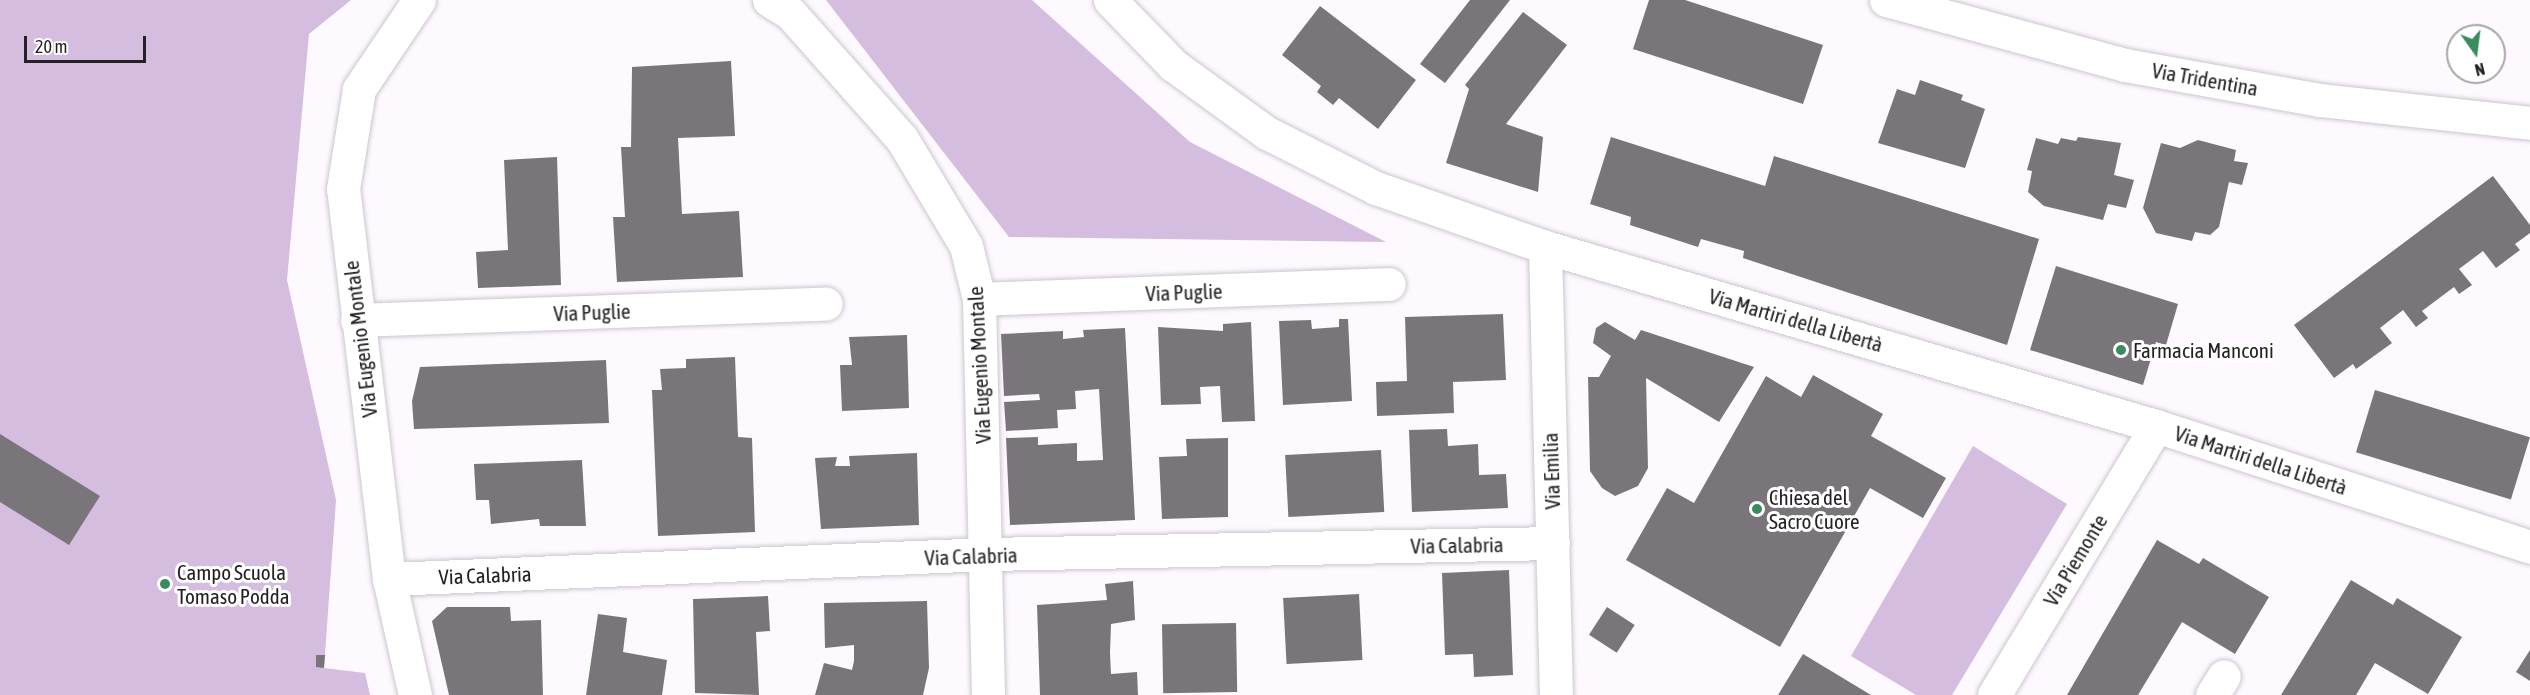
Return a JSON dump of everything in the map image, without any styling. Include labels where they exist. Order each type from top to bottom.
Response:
[{"type":"street","name":"Via Eugenio Montale","points":[[415,695],[389,579],[343,189],[359,88],[419,0]]},
{"type":"street","name":"Via Eugenio Montale","points":[[769,0],[791,14],[902,139],[966,246],[979,299],[987,554],[988,695]]},
{"type":"street","name":"Via Martiri della Libertà","points":[[1110,0],[1173,65],[1267,133],[1376,188],[1545,247],[2156,426],[2530,547]]},
{"type":"street","name":"Via Tridentina","points":[[1886,0],[2125,65],[2319,100],[2530,123]]},
{"type":"street","name":"Via Emilia","points":[[1545,247],[1556,695]]},
{"type":"street","name":"Via Puglie","points":[[979,299],[1389,284]]},
{"type":"street","name":"Via Puglie","points":[[357,320],[826,304]]},
{"type":"street","name":"Via Piemonte","points":[[1994,695],[2156,426]]},
{"type":"street","name":"Via Calabria","points":[[389,579],[987,554],[1553,543]]},
{"type":"shaded area","points":[[0,0],[351,0],[309,34],[287,280],[336,500],[324,668],[365,673],[370,695],[0,695]]},
{"type":"shaded area","points":[[826,0],[1032,0],[1190,142],[1386,242],[1009,237]]},
{"type":"shaded area","points":[[1973,446],[2067,504],[1952,695],[1916,695],[1851,656]]},
{"type":"building","points":[[1470,0],[1510,0],[1445,83],[1420,64]]},
{"type":"building","points":[[1649,0],[1685,0],[1823,45],[1803,104],[1633,49]]},
{"type":"building","points":[[1320,6],[1416,80],[1378,129],[1339,98],[1333,105],[1317,92],[1321,86],[1282,55]]},
{"type":"building","points":[[1523,12],[1567,45],[1506,124],[1543,137],[1538,192],[1446,163],[1469,89],[1465,85]]},
{"type":"building","points":[[731,61],[735,136],[678,138],[682,214],[739,211],[743,277],[617,282],[613,217],[625,217],[621,147],[631,147],[632,67]]},
{"type":"building","points":[[1920,80],[1963,95],[1961,100],[1985,109],[1965,168],[1878,143],[1897,89],[1915,95]]},
{"type":"building","points":[[1611,137],[1765,186],[1774,156],[2039,239],[2007,345],[1743,258],[1744,251],[1701,239],[1698,247],[1630,225],[1631,217],[1590,204]]},
{"type":"building","points":[[2078,137],[2121,143],[2114,175],[2134,180],[2126,208],[2108,204],[2103,220],[2044,206],[2028,192],[2032,171],[2027,170],[2036,138],[2058,144],[2061,138],[2076,141]]},
{"type":"building","points":[[2198,140],[2236,150],[2234,161],[2248,163],[2242,185],[2229,182],[2219,227],[2210,235],[2195,232],[2192,241],[2156,233],[2143,208],[2161,143],[2180,148]]},
{"type":"building","points":[[557,157],[561,285],[478,288],[476,252],[508,250],[504,160]]},
{"type":"building","points":[[2493,176],[2530,225],[2530,233],[2515,244],[2520,250],[2496,268],[2483,251],[2459,269],[2472,285],[2459,294],[2454,287],[2422,311],[2428,318],[2416,327],[2403,310],[2380,328],[2392,343],[2356,369],[2353,364],[2334,378],[2294,325]]},
{"type":"building","points":[[2056,266],[2178,304],[2166,345],[2156,342],[2143,385],[2030,350]]},
{"type":"building","points":[[1503,314],[1506,380],[1453,382],[1454,413],[1377,416],[1376,382],[1407,381],[1405,317]]},
{"type":"building","points":[[1339,319],[1348,319],[1352,401],[1283,405],[1279,321],[1311,320],[1312,329],[1339,327]]},
{"type":"building","points":[[1251,322],[1255,421],[1222,422],[1220,386],[1200,387],[1201,404],[1161,405],[1158,327],[1223,331],[1223,324]]},
{"type":"building","points":[[1605,322],[1635,340],[1641,330],[1754,367],[1719,422],[1646,378],[1648,468],[1638,486],[1615,496],[1602,488],[1590,471],[1588,377],[1599,377],[1611,356],[1593,343],[1596,328]]},
{"type":"building","points":[[1125,328],[1135,520],[1010,525],[1006,438],[1038,437],[1038,445],[1077,443],[1077,461],[1103,460],[1099,389],[1075,391],[1076,409],[1057,410],[1058,428],[1006,431],[1004,402],[1040,400],[1039,394],[1004,396],[1001,334],[1063,331],[1063,339],[1084,337],[1083,330]]},
{"type":"building","points":[[907,335],[909,408],[842,411],[840,365],[852,365],[849,337]]},
{"type":"building","points":[[735,357],[738,437],[752,438],[755,532],[658,536],[652,390],[662,390],[660,369],[686,368],[686,359]]},
{"type":"building","points":[[606,360],[609,423],[414,429],[412,401],[420,367]]},
{"type":"building","name":"Chiesa del Sacro Cuore","points":[[1813,375],[1883,414],[1871,436],[1946,478],[1923,518],[1870,488],[1780,647],[1626,560],[1667,488],[1694,503],[1766,376],[1801,397]]},
{"type":"building","points":[[2375,390],[2530,437],[2511,500],[2356,452]]},
{"type":"building","points":[[1447,429],[1448,446],[1478,444],[1479,475],[1506,474],[1508,508],[1412,512],[1409,430]]},
{"type":"building","points":[[0,434],[100,496],[69,545],[0,502]]},
{"type":"building","points":[[1228,438],[1228,517],[1162,519],[1159,457],[1187,456],[1186,439]]},
{"type":"building","points":[[1381,450],[1384,512],[1288,517],[1285,455]]},
{"type":"building","points":[[917,453],[919,525],[821,529],[815,458],[837,457],[835,466],[850,466],[849,456]]},
{"type":"building","points":[[582,460],[586,526],[540,526],[539,519],[491,524],[489,500],[476,500],[474,464]]},
{"type":"building","points":[[2157,540],[2199,564],[2203,558],[2269,597],[2235,654],[2182,622],[2138,695],[2067,695]]},
{"type":"building","points":[[1509,570],[1513,675],[1474,677],[1473,654],[1445,655],[1442,573]]},
{"type":"building","points":[[2351,580],[2393,605],[2397,598],[2462,637],[2428,694],[2375,663],[2356,695],[2281,695]]},
{"type":"building","points":[[1133,581],[1135,620],[1111,624],[1110,653],[1111,674],[1137,672],[1138,695],[1040,695],[1037,605],[1107,600],[1105,584]]},
{"type":"building","points":[[1359,594],[1362,660],[1287,664],[1283,598]]},
{"type":"building","points":[[768,596],[770,631],[756,632],[759,695],[695,693],[693,599]]},
{"type":"building","points":[[927,601],[929,668],[923,695],[815,695],[824,663],[852,670],[854,661],[854,645],[825,648],[824,603]]},
{"type":"building","points":[[447,607],[510,607],[511,621],[541,620],[543,695],[449,695],[432,621]]},
{"type":"building","points":[[1607,607],[1635,625],[1617,653],[1589,635]]},
{"type":"building","points":[[598,614],[627,618],[623,652],[667,660],[662,695],[586,695]]},
{"type":"building","points":[[1236,623],[1237,692],[1163,693],[1162,624]]},
{"type":"building","points":[[2530,650],[2530,681],[2516,672]]},
{"type":"building","points":[[1803,654],[1871,695],[1778,695]]},
{"type":"building","points":[[316,655],[325,655],[324,668],[316,667]]},
{"type":"place","name":"Farmacia Manconi","points":[[2121,350]]},
{"type":"place","name":"Chiesa del Sacro Cuore","points":[[1757,509]]},
{"type":"place","name":"Campo Scuola Tomaso Podda","points":[[165,584]]}]
